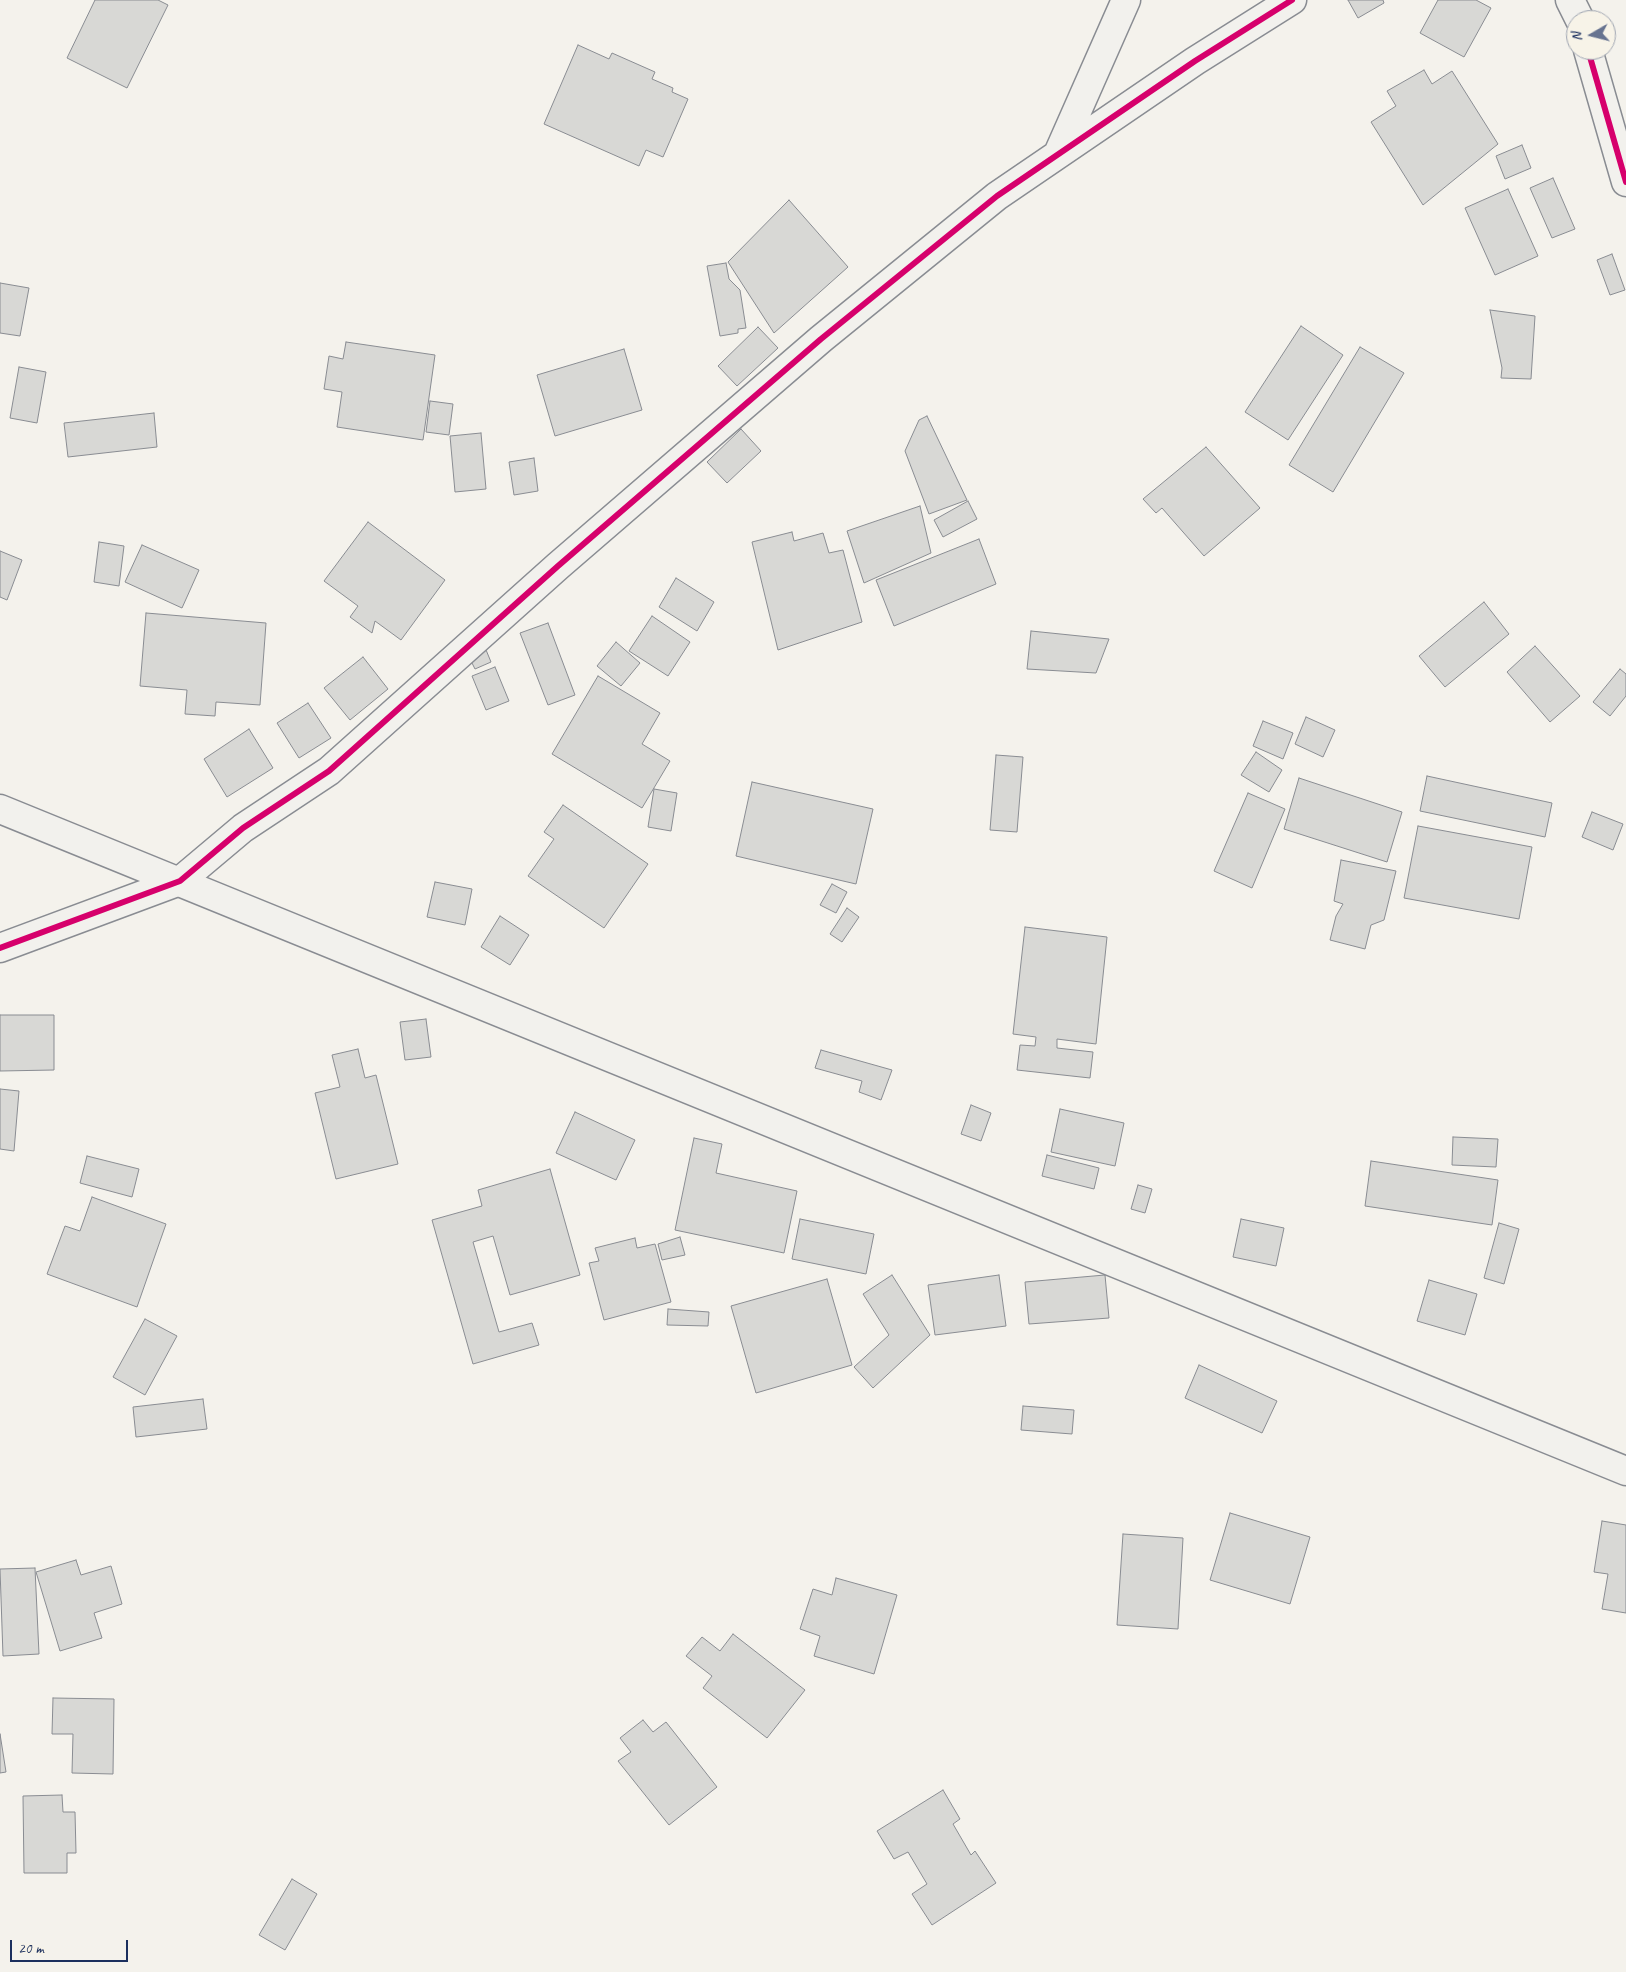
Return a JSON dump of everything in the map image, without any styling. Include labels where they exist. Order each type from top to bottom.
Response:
[{"type":"street","points":[[1058,154],[1126,0]]},
{"type":"street","points":[[0,948],[180,881],[243,828],[329,770],[558,566],[821,339],[997,196],[1195,61],[1292,0]]},
{"type":"street","points":[[1591,60],[1626,182]]},
{"type":"street","points":[[0,809],[1626,1471]]},
{"type":"building","points":[[95,0],[158,0],[168,5],[127,88],[67,58]]},
{"type":"building","points":[[1348,0],[1383,0],[1384,3],[1358,18]]},
{"type":"building","points":[[1438,0],[1476,0],[1491,8],[1464,57],[1420,33]]},
{"type":"building","points":[[578,45],[609,59],[612,53],[655,72],[652,79],[673,88],[672,92],[688,99],[663,157],[646,150],[639,166],[544,124]]},
{"type":"building","points":[[1424,70],[1432,84],[1452,71],[1498,144],[1423,205],[1371,122],[1396,106],[1387,91]]},
{"type":"building","points":[[1522,145],[1531,168],[1505,179],[1496,156]]},
{"type":"building","points":[[1553,178],[1575,229],[1552,238],[1530,188]]},
{"type":"building","points":[[1508,189],[1538,256],[1495,275],[1465,208]]},
{"type":"building","points":[[789,200],[848,267],[774,333],[728,262]]},
{"type":"building","points":[[1612,254],[1625,290],[1610,295],[1597,260]]},
{"type":"building","points":[[726,263],[729,279],[740,290],[746,328],[738,329],[738,333],[720,336],[707,266]]},
{"type":"building","points":[[0,283],[29,288],[20,336],[0,333]]},
{"type":"building","points":[[1490,310],[1535,316],[1531,379],[1501,378],[1502,368]]},
{"type":"building","points":[[1301,326],[1343,355],[1288,440],[1245,412]]},
{"type":"building","points":[[758,327],[778,348],[737,386],[718,366]]},
{"type":"building","points":[[346,342],[435,355],[423,440],[337,427],[342,392],[324,389],[329,356],[343,359]]},
{"type":"building","points":[[1360,347],[1404,373],[1333,492],[1289,465]]},
{"type":"building","points":[[624,349],[642,410],[555,436],[537,375]]},
{"type":"building","points":[[19,367],[46,372],[37,423],[10,418]]},
{"type":"building","points":[[430,401],[453,404],[449,435],[426,432]]},
{"type":"building","points":[[154,413],[157,447],[68,457],[64,423]]},
{"type":"building","points":[[927,416],[967,500],[929,514],[905,451],[919,420]]},
{"type":"building","points":[[741,429],[761,451],[727,483],[707,462]]},
{"type":"building","points":[[481,433],[486,489],[455,492],[450,436]]},
{"type":"building","points":[[1206,447],[1260,508],[1204,556],[1162,508],[1156,513],[1143,499]]},
{"type":"building","points":[[534,458],[538,491],[514,495],[509,462]]},
{"type":"building","points":[[968,501],[977,519],[943,537],[934,520]]},
{"type":"building","points":[[920,506],[931,553],[864,583],[847,531]]},
{"type":"building","points":[[368,522],[445,580],[401,640],[375,621],[372,633],[350,617],[358,606],[324,581]]},
{"type":"building","points":[[792,532],[794,541],[823,533],[829,553],[843,550],[862,622],[778,650],[752,542]]},
{"type":"building","points":[[979,539],[996,584],[894,626],[876,580]]},
{"type":"building","points":[[99,542],[124,546],[119,586],[94,582]]},
{"type":"building","points":[[142,545],[199,570],[182,608],[125,582]]},
{"type":"building","points":[[0,551],[22,560],[7,600],[0,597]]},
{"type":"building","points":[[676,578],[714,602],[697,631],[659,607]]},
{"type":"building","points":[[1484,602],[1509,634],[1445,687],[1419,656]]},
{"type":"building","points":[[146,613],[266,623],[260,705],[216,702],[215,716],[185,714],[187,690],[140,686]]},
{"type":"building","points":[[652,616],[690,642],[668,676],[629,651]]},
{"type":"building","points":[[548,623],[575,695],[548,705],[520,633]]},
{"type":"building","points":[[1031,631],[1109,639],[1096,673],[1027,669]]},
{"type":"building","points":[[616,642],[640,663],[621,686],[597,666]]},
{"type":"building","points":[[484,645],[491,662],[475,669],[467,653]]},
{"type":"building","points":[[1535,646],[1580,696],[1550,722],[1507,672]]},
{"type":"building","points":[[363,657],[388,689],[350,720],[324,688]]},
{"type":"building","points":[[495,667],[509,701],[486,710],[472,676]]},
{"type":"building","points":[[1620,669],[1626,674],[1626,696],[1610,716],[1593,702]]},
{"type":"building","points":[[598,676],[660,713],[642,744],[670,761],[642,808],[552,754]]},
{"type":"building","points":[[308,703],[331,738],[299,758],[277,723]]},
{"type":"building","points":[[1306,717],[1335,730],[1323,757],[1295,744]]},
{"type":"building","points":[[1263,721],[1293,733],[1283,759],[1253,746]]},
{"type":"building","points":[[249,729],[273,768],[227,797],[204,759]]},
{"type":"building","points":[[1256,752],[1282,770],[1269,792],[1241,775]]},
{"type":"building","points":[[996,755],[1023,757],[1017,832],[990,830]]},
{"type":"building","points":[[1427,776],[1552,803],[1545,837],[1420,811]]},
{"type":"building","points":[[1299,778],[1402,812],[1387,862],[1284,829]]},
{"type":"building","points":[[752,782],[873,809],[856,884],[736,856]]},
{"type":"building","points":[[654,789],[677,793],[671,831],[648,827]]},
{"type":"building","points":[[1248,793],[1285,809],[1252,888],[1214,871]]},
{"type":"building","points":[[563,805],[648,864],[604,928],[528,876],[554,839],[544,832]]},
{"type":"building","points":[[1592,812],[1623,824],[1613,850],[1582,837]]},
{"type":"building","points":[[1418,826],[1532,847],[1519,919],[1404,898]]},
{"type":"building","points":[[1341,860],[1396,871],[1384,920],[1371,925],[1365,949],[1330,940],[1336,916],[1343,904],[1334,901]]},
{"type":"building","points":[[435,882],[472,889],[465,925],[427,917]]},
{"type":"building","points":[[832,884],[847,892],[836,913],[820,905]]},
{"type":"building","points":[[847,908],[859,917],[842,942],[830,934]]},
{"type":"building","points":[[500,916],[529,935],[510,965],[481,947]]},
{"type":"building","points":[[1025,927],[1107,937],[1096,1044],[1057,1039],[1057,1048],[1093,1052],[1090,1078],[1017,1070],[1020,1045],[1035,1046],[1036,1037],[1013,1034]]},
{"type":"building","points":[[0,1015],[54,1015],[54,1070],[0,1071]]},
{"type":"building","points":[[426,1019],[431,1057],[405,1060],[400,1022]]},
{"type":"building","points":[[358,1049],[365,1078],[376,1075],[398,1164],[336,1179],[315,1093],[340,1087],[332,1055]]},
{"type":"building","points":[[821,1050],[892,1070],[881,1100],[859,1092],[862,1081],[815,1068]]},
{"type":"building","points":[[0,1089],[19,1091],[14,1151],[0,1149]]},
{"type":"building","points":[[971,1105],[991,1113],[981,1141],[961,1134]]},
{"type":"building","points":[[1060,1109],[1124,1123],[1115,1166],[1051,1152]]},
{"type":"building","points":[[575,1112],[635,1140],[616,1180],[556,1153]]},
{"type":"building","points":[[1453,1137],[1498,1139],[1496,1167],[1452,1165]]},
{"type":"building","points":[[694,1138],[722,1144],[716,1173],[797,1191],[784,1253],[675,1230]]},
{"type":"building","points":[[1047,1155],[1099,1168],[1094,1189],[1042,1176]]},
{"type":"building","points":[[87,1156],[139,1169],[132,1197],[80,1183]]},
{"type":"building","points":[[1371,1161],[1498,1180],[1492,1225],[1365,1206]]},
{"type":"building","points":[[550,1169],[580,1275],[510,1295],[493,1236],[473,1242],[499,1332],[532,1323],[539,1345],[473,1364],[432,1220],[482,1206],[478,1190]]},
{"type":"building","points":[[1138,1185],[1152,1189],[1145,1213],[1131,1209]]},
{"type":"building","points":[[92,1197],[166,1224],[137,1307],[47,1274],[65,1226],[80,1231]]},
{"type":"building","points":[[800,1219],[874,1234],[866,1274],[792,1259]]},
{"type":"building","points":[[1241,1219],[1284,1228],[1276,1266],[1233,1257]]},
{"type":"building","points":[[1499,1223],[1519,1229],[1504,1284],[1484,1278]]},
{"type":"building","points":[[680,1237],[685,1255],[662,1260],[658,1244]]},
{"type":"building","points":[[635,1238],[637,1248],[655,1244],[671,1302],[604,1320],[589,1263],[599,1261],[595,1248]]},
{"type":"building","points":[[892,1275],[930,1335],[873,1388],[854,1367],[889,1335],[863,1294]]},
{"type":"building","points":[[999,1275],[1006,1326],[935,1335],[928,1285]]},
{"type":"building","points":[[1105,1275],[1109,1318],[1029,1324],[1025,1282]]},
{"type":"building","points":[[827,1279],[852,1365],[756,1393],[731,1306]]},
{"type":"building","points":[[1429,1280],[1477,1294],[1465,1335],[1417,1321]]},
{"type":"building","points":[[668,1309],[709,1312],[708,1326],[667,1325]]},
{"type":"building","points":[[145,1319],[177,1336],[145,1395],[113,1377]]},
{"type":"building","points":[[1199,1365],[1277,1401],[1262,1433],[1185,1398]]},
{"type":"building","points":[[203,1399],[207,1429],[136,1437],[133,1407]]},
{"type":"building","points":[[1023,1406],[1074,1410],[1072,1434],[1021,1430]]},
{"type":"building","points":[[1230,1513],[1310,1537],[1290,1604],[1210,1580]]},
{"type":"building","points":[[1602,1521],[1626,1525],[1626,1613],[1602,1609],[1608,1574],[1594,1572]]},
{"type":"building","points":[[1123,1534],[1183,1538],[1178,1629],[1117,1625]]},
{"type":"building","points":[[76,1560],[81,1575],[111,1566],[122,1604],[94,1613],[102,1638],[60,1651],[36,1572]]},
{"type":"building","points":[[35,1568],[39,1654],[3,1656],[0,1569]]},
{"type":"building","points":[[836,1578],[897,1595],[874,1674],[814,1656],[820,1636],[800,1629],[813,1589],[832,1595]]},
{"type":"building","points":[[733,1634],[805,1690],[767,1738],[703,1688],[712,1676],[686,1656],[702,1637],[720,1651]]},
{"type":"building","points":[[53,1698],[114,1699],[113,1774],[72,1773],[73,1734],[52,1734]]},
{"type":"building","points":[[643,1720],[653,1732],[666,1722],[717,1787],[669,1825],[618,1761],[631,1752],[620,1738]]},
{"type":"building","points":[[0,1734],[6,1772],[0,1773]]},
{"type":"building","points":[[943,1790],[960,1819],[953,1824],[971,1855],[975,1851],[996,1883],[932,1925],[912,1894],[927,1884],[908,1852],[894,1859],[877,1831]]},
{"type":"building","points":[[62,1795],[63,1812],[75,1812],[76,1853],[67,1853],[67,1873],[24,1873],[23,1796]]},
{"type":"building","points":[[292,1879],[317,1894],[285,1950],[259,1935]]},
{"type":"cycle path","points":[[0,948],[180,881],[243,828],[329,771],[558,566],[821,339],[997,196],[1195,61],[1292,0]]},
{"type":"cycle path","points":[[1591,60],[1626,182]]}]
